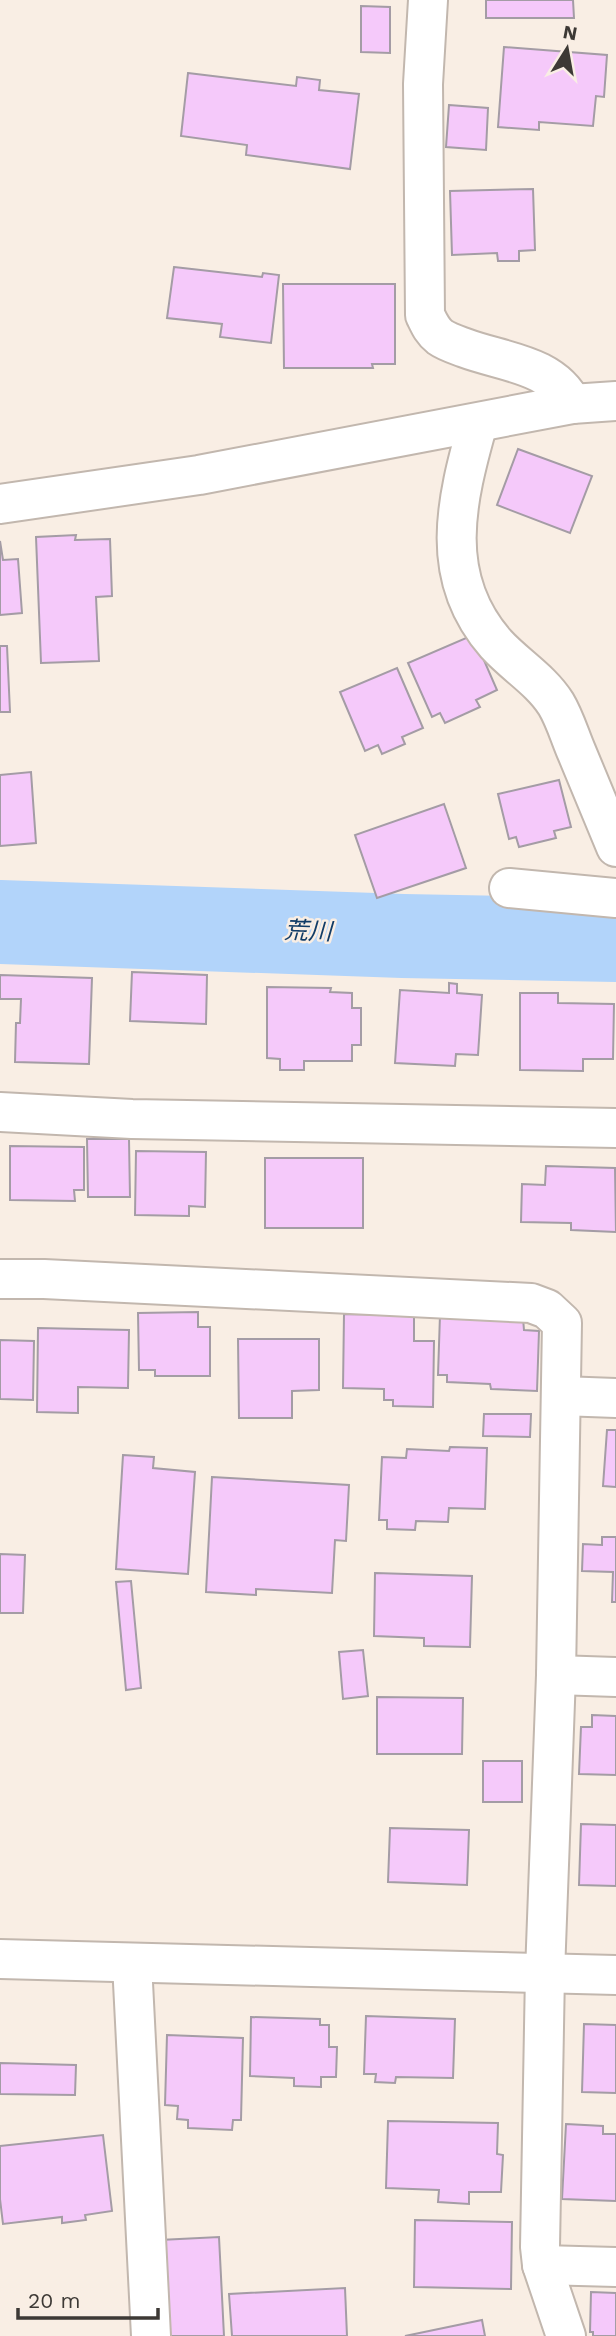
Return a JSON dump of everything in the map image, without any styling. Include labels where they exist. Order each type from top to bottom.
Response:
[{"type":"street","points":[[428,0],[423,84],[425,315],[432,330],[447,341],[538,371],[555,380],[572,404]]},
{"type":"street","points":[[0,504],[199,475],[572,404],[616,401]]},
{"type":"street","points":[[478,423],[457,525],[456,560],[467,598],[478,621],[491,638],[539,683],[556,704],[616,847]]},
{"type":"street","points":[[509,888],[616,898]]},
{"type":"street","points":[[0,1112],[132,1119],[616,1128]]},
{"type":"street","points":[[0,1279],[531,1303],[547,1309],[562,1323],[564,1331],[556,1675],[545,1973],[540,2247],[542,2264],[566,2336]]},
{"type":"street","points":[[561,1396],[616,1398]]},
{"type":"street","points":[[556,1675],[616,1677]]},
{"type":"street","points":[[0,1959],[616,1975]]},
{"type":"street","points":[[132,1963],[151,2336]]},
{"type":"street","points":[[542,2264],[616,2267]]},
{"type":"building","points":[[486,0],[573,0],[574,18],[486,18]]},
{"type":"building","points":[[361,6],[390,7],[390,53],[361,52]]},
{"type":"building","points":[[504,47],[607,55],[604,97],[596,96],[593,126],[539,122],[539,130],[498,127]]},
{"type":"building","points":[[188,73],[296,86],[297,77],[320,80],[319,90],[359,94],[350,169],[246,155],[247,145],[181,136]]},
{"type":"building","points":[[449,105],[488,108],[486,150],[446,147]]},
{"type":"building","points":[[533,189],[535,250],[519,251],[519,261],[498,261],[497,253],[452,255],[450,191]]},
{"type":"building","points":[[174,267],[262,277],[263,273],[279,275],[271,343],[220,337],[222,324],[167,318]]},
{"type":"building","points":[[283,284],[395,284],[395,364],[372,364],[373,368],[284,368]]},
{"type":"building","points":[[518,449],[592,476],[570,533],[497,505]]},
{"type":"building","points":[[76,535],[75,540],[110,539],[112,596],[96,597],[99,661],[41,663],[36,537]]},
{"type":"building","points":[[0,541],[3,560],[18,559],[22,613],[0,615]]},
{"type":"building","points":[[473,635],[497,690],[476,700],[480,707],[445,723],[440,713],[432,717],[408,663]]},
{"type":"building","points":[[0,646],[7,646],[10,712],[0,712]]},
{"type":"building","points":[[397,668],[423,728],[402,737],[405,744],[382,754],[378,745],[365,751],[340,692]]},
{"type":"building","points":[[31,772],[36,843],[0,846],[0,775]]},
{"type":"building","points":[[559,780],[571,827],[554,831],[556,838],[519,847],[516,837],[509,839],[498,794]]},
{"type":"building","points":[[444,804],[466,868],[377,898],[355,835]]},
{"type":"building","points":[[132,972],[207,975],[206,1024],[130,1021]]},
{"type":"building","points":[[0,975],[92,978],[89,1064],[15,1062],[16,1023],[20,1023],[21,999],[0,999]]},
{"type":"building","points":[[449,983],[457,984],[457,993],[482,995],[478,1055],[456,1054],[455,1066],[395,1063],[400,990],[449,993]]},
{"type":"building","points":[[267,987],[331,988],[330,992],[352,993],[352,1008],[361,1008],[361,1045],[352,1045],[352,1061],[304,1061],[304,1070],[280,1070],[280,1059],[267,1058]]},
{"type":"building","points":[[520,993],[558,993],[558,1003],[614,1004],[613,1059],[583,1059],[583,1071],[520,1070]]},
{"type":"building","points":[[87,1139],[129,1139],[130,1197],[88,1197]]},
{"type":"building","points":[[10,1146],[84,1147],[84,1190],[74,1190],[75,1201],[10,1200]]},
{"type":"building","points":[[136,1151],[206,1152],[205,1207],[189,1206],[189,1216],[135,1215]]},
{"type":"building","points":[[265,1158],[363,1158],[363,1228],[265,1228]]},
{"type":"building","points":[[546,1166],[615,1168],[616,1232],[571,1230],[571,1223],[521,1222],[522,1184],[545,1185]]},
{"type":"building","points":[[198,1312],[198,1327],[210,1327],[210,1376],[155,1376],[155,1370],[139,1370],[138,1313]]},
{"type":"building","points":[[344,1314],[414,1315],[414,1341],[434,1341],[433,1407],[393,1406],[393,1400],[384,1400],[384,1389],[343,1388]]},
{"type":"building","points":[[440,1315],[523,1318],[524,1330],[539,1331],[537,1391],[491,1389],[490,1384],[447,1382],[447,1375],[438,1375]]},
{"type":"building","points":[[38,1328],[129,1330],[128,1388],[78,1387],[78,1413],[37,1412]]},
{"type":"building","points":[[238,1339],[319,1339],[319,1390],[292,1391],[292,1418],[239,1418]]},
{"type":"building","points":[[0,1340],[34,1341],[33,1400],[0,1399]]},
{"type":"building","points":[[484,1414],[531,1414],[530,1437],[483,1436]]},
{"type":"building","points":[[607,1430],[616,1430],[616,1487],[603,1486]]},
{"type":"building","points":[[450,1447],[487,1448],[485,1509],[449,1508],[448,1522],[416,1521],[415,1530],[387,1529],[387,1520],[379,1520],[382,1457],[406,1458],[407,1449],[449,1451]]},
{"type":"building","points":[[123,1455],[154,1457],[153,1468],[195,1472],[188,1574],[116,1569]]},
{"type":"building","points":[[212,1477],[349,1485],[346,1541],[335,1540],[332,1593],[256,1589],[256,1595],[206,1592]]},
{"type":"building","points":[[602,1537],[616,1537],[616,1602],[612,1602],[613,1572],[582,1571],[583,1544],[602,1545]]},
{"type":"building","points":[[0,1554],[25,1555],[23,1613],[0,1613]]},
{"type":"building","points":[[375,1573],[472,1576],[470,1647],[424,1646],[424,1638],[374,1636]]},
{"type":"building","points":[[131,1581],[141,1688],[126,1690],[116,1582]]},
{"type":"building","points":[[363,1650],[368,1696],[343,1699],[339,1652]]},
{"type":"building","points":[[377,1697],[463,1698],[462,1754],[377,1754]]},
{"type":"building","points":[[592,1715],[616,1716],[616,1775],[579,1774],[581,1727],[592,1727]]},
{"type":"building","points":[[483,1761],[522,1761],[522,1802],[483,1802]]},
{"type":"building","points":[[581,1824],[616,1825],[616,1886],[579,1885]]},
{"type":"building","points":[[390,1828],[469,1830],[467,1885],[388,1882]]},
{"type":"building","points":[[366,2016],[455,2019],[453,2078],[396,2077],[395,2083],[375,2082],[376,2074],[364,2074]]},
{"type":"building","points":[[251,2017],[320,2019],[320,2025],[329,2025],[329,2047],[337,2047],[336,2077],[321,2077],[321,2087],[294,2086],[294,2078],[250,2076]]},
{"type":"building","points":[[584,2024],[616,2025],[616,2093],[582,2092]]},
{"type":"building","points":[[167,2035],[243,2038],[241,2120],[233,2120],[232,2130],[188,2128],[188,2120],[177,2119],[178,2106],[165,2105]]},
{"type":"building","points":[[0,2063],[76,2065],[75,2095],[0,2094]]},
{"type":"building","points":[[388,2121],[498,2123],[497,2154],[503,2155],[501,2192],[469,2192],[469,2204],[438,2202],[439,2190],[386,2188]]},
{"type":"building","points":[[566,2124],[603,2126],[603,2134],[616,2134],[616,2201],[562,2199]]},
{"type":"building","points":[[103,2135],[112,2211],[85,2215],[86,2220],[62,2223],[62,2217],[3,2224],[0,2146]]},
{"type":"building","points":[[415,2220],[512,2222],[511,2289],[414,2287]]},
{"type":"building","points":[[219,2237],[224,2336],[165,2336],[160,2240]]},
{"type":"building","points":[[345,2288],[347,2336],[232,2336],[229,2294]]},
{"type":"building","points":[[591,2292],[616,2293],[616,2336],[593,2336],[593,2332],[590,2332]]},
{"type":"building","points":[[482,2320],[485,2336],[405,2336]]},
{"type":"waterway","name":"荒川","points":[[0,922],[403,936],[616,940]]}]
